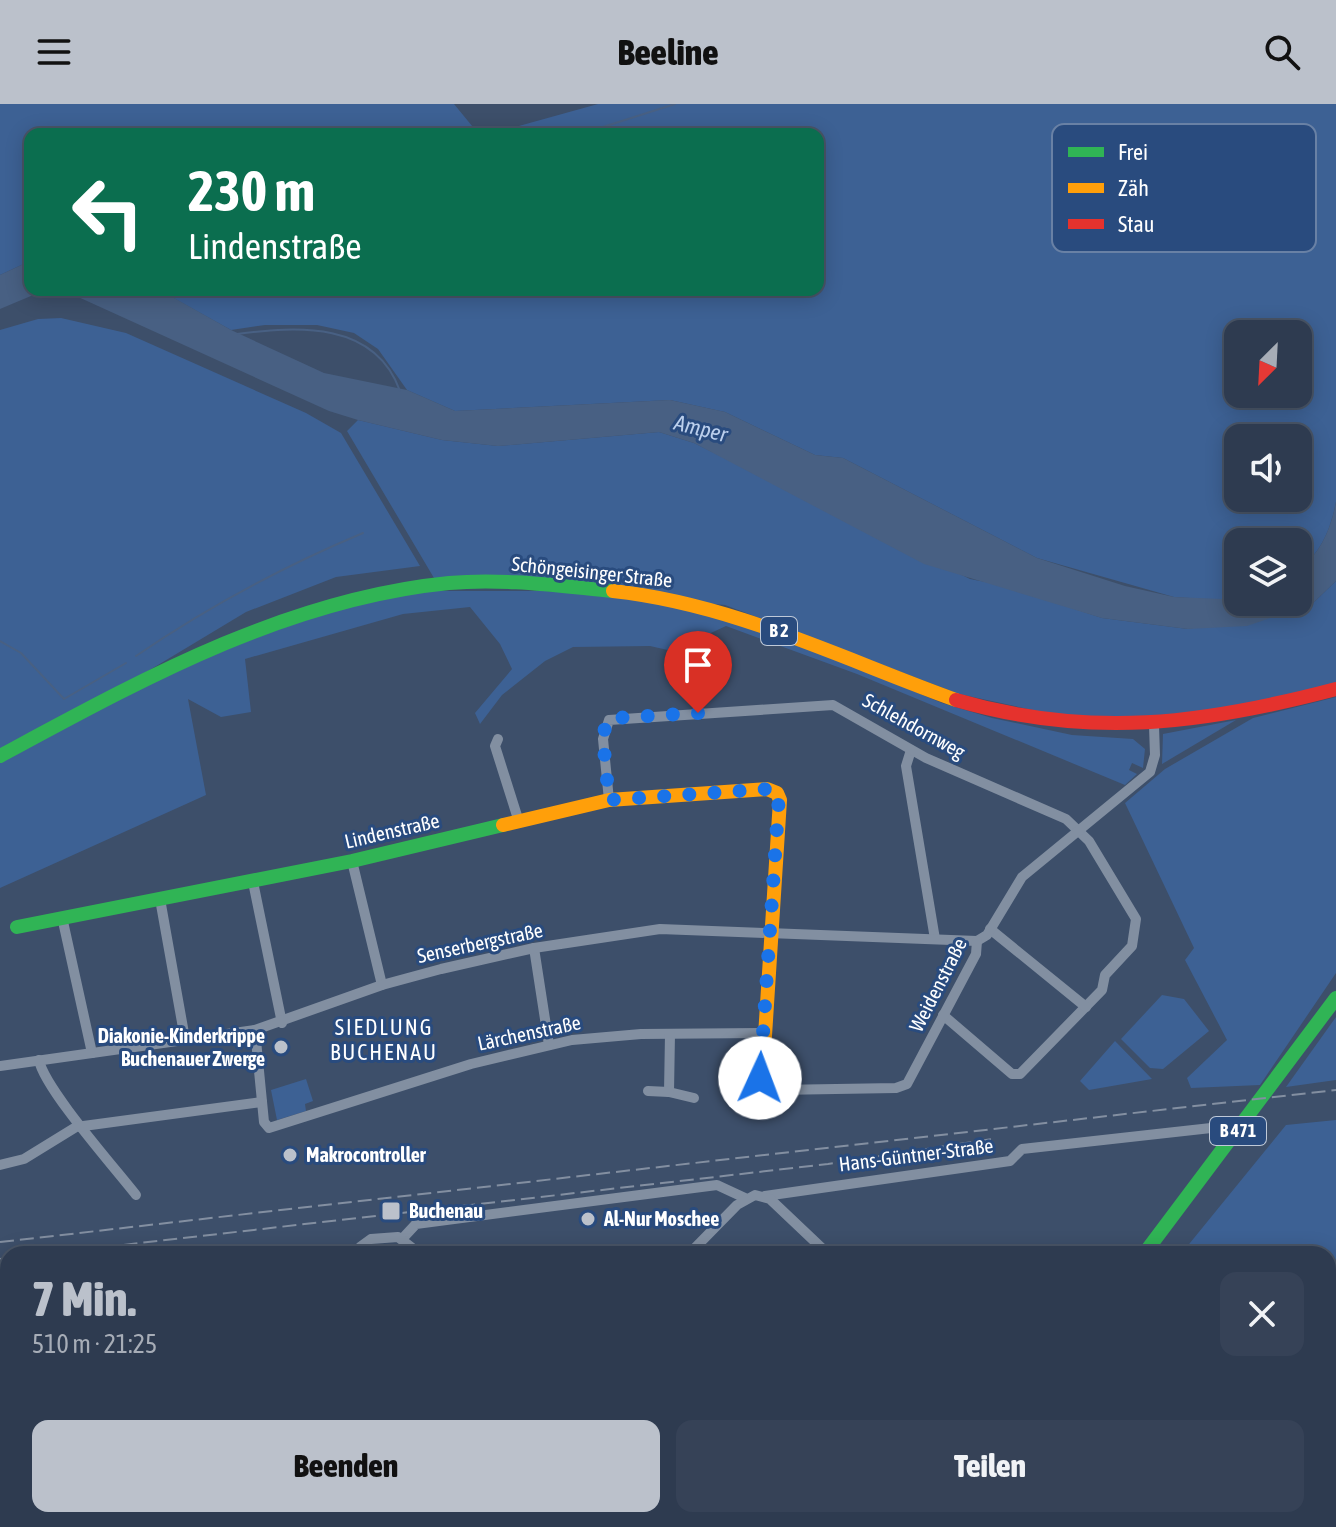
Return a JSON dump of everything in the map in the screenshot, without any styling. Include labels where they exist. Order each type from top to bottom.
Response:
[{"type":"main road","name":"Schöngeisinger Straße","points":[[0,756],[143,680],[252,631],[342,601],[393,590],[451,583],[501,583],[644,594],[738,616],[996,711],[1059,724],[1154,726],[1256,711],[1336,689]]},
{"type":"main road","name":"Lindenstraße","points":[[17,927],[352,861],[609,800],[767,789],[777,793],[780,800],[770,931]]},
{"type":"main road","points":[[762,1083],[762,1033],[770,931]]},
{"type":"main road","name":"B 471","points":[[1151,1246],[1336,998]]},
{"type":"street","name":"Schlehdornweg","points":[[609,800],[603,731],[606,722],[616,718],[833,705],[911,750],[1066,819],[1080,830]]},
{"type":"street","name":"Weidenstraße","points":[[762,1083],[776,1090],[902,1087],[914,1074],[976,954],[977,941],[990,929],[1022,877],[1150,772],[1155,755],[1154,726]]},
{"type":"street","points":[[498,739],[495,746],[519,822]]},
{"type":"street","points":[[911,750],[906,766],[935,939]]},
{"type":"street","points":[[943,1015],[1012,1074],[1020,1074],[1102,990],[1105,975],[1132,946],[1137,926],[1134,912],[1080,830]]},
{"type":"street","points":[[352,861],[382,985]]},
{"type":"street","points":[[253,882],[282,1023]]},
{"type":"street","points":[[160,899],[185,1039]]},
{"type":"street","points":[[62,917],[92,1053]]},
{"type":"street","name":"Senserbergstraße","points":[[0,1066],[255,1030],[282,1023],[382,985],[534,948],[660,929],[977,941]]},
{"type":"street","points":[[990,929],[1086,1007]]},
{"type":"street","points":[[534,948],[549,1045]]},
{"type":"street","points":[[0,1165],[24,1159],[82,1127],[262,1102],[255,1030]]},
{"type":"street","name":"Lärchenstraße","points":[[262,1102],[266,1126],[274,1128],[471,1064],[549,1045],[605,1036],[762,1033]]},
{"type":"street","points":[[669,1092],[670,1034]]},
{"type":"street","points":[[39,1060],[41,1069],[82,1127],[136,1195]]},
{"type":"street","points":[[744,1097],[762,1083]]},
{"type":"street","points":[[648,1091],[694,1098]]},
{"type":"street","name":"Hans-Güntner-Straße","points":[[745,1198],[1010,1161],[1022,1149],[1048,1145],[1211,1128]]},
{"type":"street","points":[[403,1238],[416,1224],[717,1185],[745,1198],[697,1246]]},
{"type":"street","points":[[765,1196],[819,1246]]},
{"type":"street","points":[[361,1246],[371,1239],[403,1238],[412,1246]]},
{"type":"shaded area","points":[[0,104],[454,104],[474,128],[24,128],[24,264],[0,275]]},
{"type":"shaded area","points":[[598,104],[1336,104],[1336,502],[1331,523],[1312,557],[1312,528],[1224,528],[1224,600],[1174,597],[1037,558],[843,458],[815,455],[725,412],[670,400],[455,411],[407,390],[378,349],[354,333],[317,325],[265,325],[231,330],[170,296],[824,296],[824,128],[512,128]]},
{"type":"shaded area","points":[[61,318],[126,333],[306,413],[341,433],[420,566],[336,577],[246,612],[138,677],[0,751],[0,330],[38,319]]},
{"type":"shaded area","points":[[358,420],[442,440],[498,446],[659,432],[694,443],[970,579],[1001,585],[1102,618],[1188,629],[1252,616],[1312,616],[1312,604],[1336,581],[1336,683],[1266,701],[1149,720],[1074,719],[959,694],[725,605],[434,578],[347,431]]},
{"type":"shaded area","points":[[432,591],[546,591],[642,599],[723,617],[807,647],[942,703],[992,718],[1072,735],[1133,739],[1145,749],[1143,768],[1132,763],[1129,770],[1137,774],[1125,785],[857,674],[726,626],[672,651],[650,646],[573,647],[545,661],[502,695],[480,724],[475,713],[512,669],[500,644],[470,607],[403,614],[245,659],[251,712],[221,717],[188,699],[206,795],[0,888],[0,762],[170,673],[258,633],[347,605]]},
{"type":"shaded area","points":[[1336,697],[1336,973],[1260,1085],[1191,1088],[1187,1078],[1227,1040],[1185,960],[1194,948],[1125,803],[1165,769],[1253,718]]},
{"type":"shaded area","points":[[1236,720],[1162,764],[1163,734]]},
{"type":"shaded area","points":[[1162,995],[1184,999],[1209,1031],[1163,1069],[1150,1068],[1121,1039]]},
{"type":"shaded area","points":[[1336,1017],[1336,1080],[1286,1087]]},
{"type":"shaded area","points":[[1115,1041],[1152,1079],[1089,1090],[1080,1081]]},
{"type":"shaded area","points":[[306,1079],[313,1101],[305,1104],[306,1111],[277,1120],[271,1090]]},
{"type":"shaded area","points":[[1336,1120],[1336,1246],[1188,1246],[1286,1125]]},
{"type":"water","points":[[24,264],[24,296],[31,296],[0,309],[0,275]]},
{"type":"water","name":"Amper","points":[[76,296],[171,296],[231,330],[324,373],[407,390],[455,411],[670,400],[725,412],[815,455],[843,458],[1037,558],[1125,586],[1174,597],[1224,599],[1224,616],[1277,616],[1247,626],[1188,629],[1102,618],[924,564],[694,443],[659,432],[498,446],[442,440],[329,411]]},
{"type":"water","points":[[1336,502],[1336,581],[1312,604],[1312,557],[1331,523]]},
{"type":"waterway","points":[[600,128],[675,104]]},
{"type":"waterway","points":[[237,334],[309,330],[354,340],[373,351],[388,368],[400,391]]},
{"type":"waterway","points":[[136,656],[246,588],[363,533]]},
{"type":"waterway","points":[[0,641],[21,653],[64,699],[126,663]]},
{"type":"railway","points":[[0,1242],[1336,1090]]},
{"type":"railway","points":[[114,1246],[828,1164],[992,1139]]},
{"type":"traffic: fast","points":[[0,756],[161,672],[272,625],[330,606],[389,592],[449,583],[490,581],[613,591]]},
{"type":"traffic: fast","points":[[17,927],[352,861],[503,825]]},
{"type":"traffic: fast","points":[[1150,1246],[1336,998]]},
{"type":"traffic: slow","points":[[613,591],[658,598],[745,620],[956,700]]},
{"type":"traffic: slow","points":[[503,825],[609,800],[767,789],[777,793],[780,800],[762,1083]]},
{"type":"traffic: jam","points":[[956,700],[1053,720],[1146,722],[1239,711],[1336,689]]},
{"type":"place","name":"Diakonie-Kinderkrippe Buchenauer Zwerge","points":[[281,1047]]},
{"type":"place","name":"Makrocontroller","points":[[290,1155]]},
{"type":"place","name":"Buchenau","points":[[391,1211]]},
{"type":"place","name":"Al-Nur Moschee","points":[[588,1219]]},
{"type":"district","name":"SIEDLUNG BUCHENAU","points":[[384,1040]]},
{"type":"route","points":[[698,713],[616,718],[606,722],[603,739],[609,800],[767,789],[779,796],[760,1078]]}]
